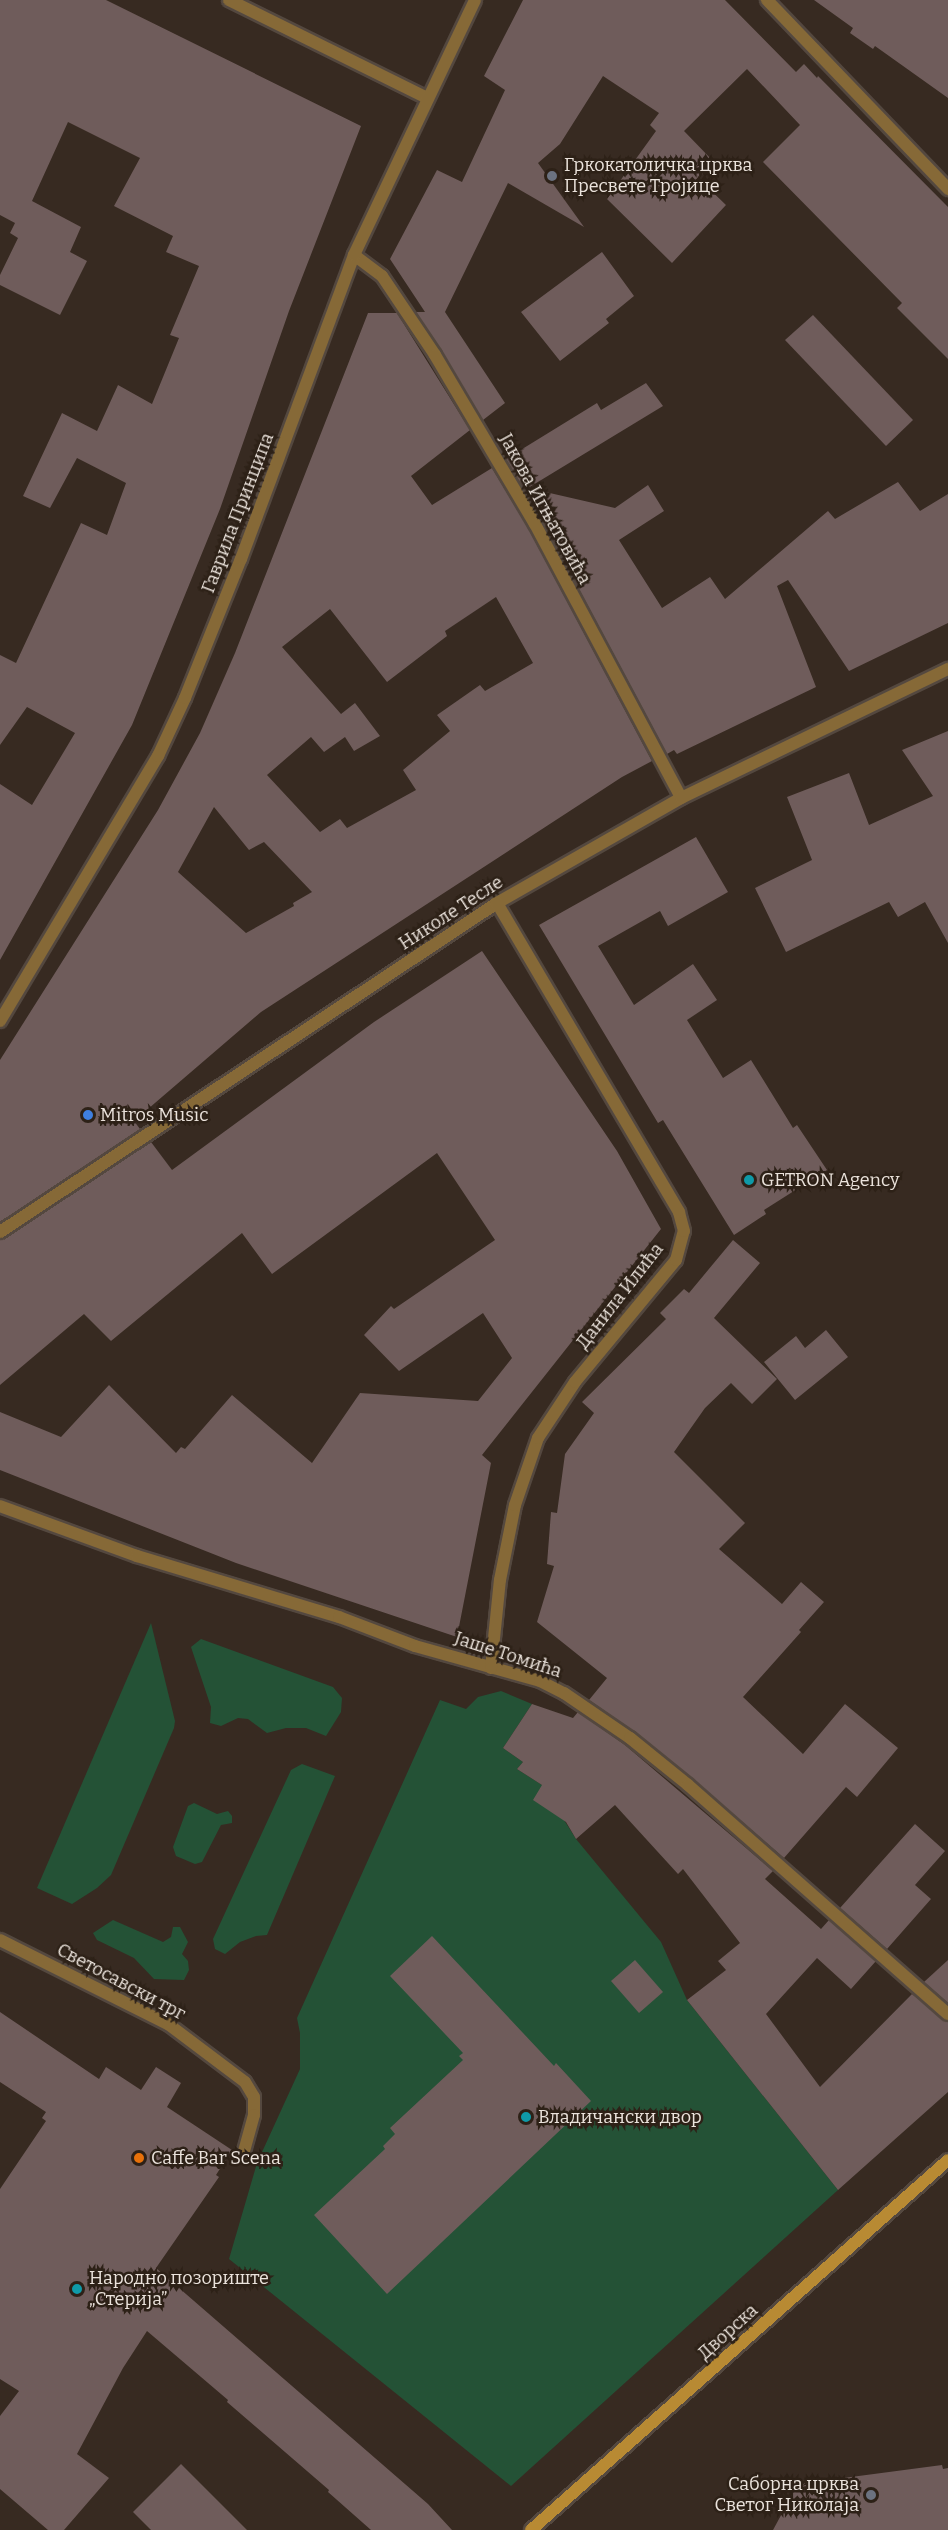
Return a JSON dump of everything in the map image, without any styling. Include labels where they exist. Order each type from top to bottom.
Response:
[{"type":"main road","name":"Дворска","points":[[531,2530],[948,2160]]},
{"type":"street","points":[[229,0],[427,98]]},
{"type":"street","name":"Гаврила Принципа","points":[[0,1021],[158,756],[185,698],[241,559],[354,255],[475,0]]},
{"type":"street","points":[[767,0],[946,184]]},
{"type":"street","name":"Јакова Игњатовића","points":[[354,255],[382,276],[435,355],[535,524],[681,798]]},
{"type":"street","name":"Николе Тесле","points":[[0,1232],[497,903],[681,798],[948,669]]},
{"type":"street","name":"Данила Илића","points":[[491,1668],[500,1580],[515,1505],[538,1438],[575,1382],[676,1260],[684,1231],[679,1212],[497,903]]},
{"type":"street","name":"Јаше Томића","points":[[0,1506],[137,1556],[339,1617],[415,1646],[540,1681],[564,1693],[630,1738],[948,2014]]},
{"type":"street","name":"Светосавски трг","points":[[0,1940],[168,2024],[246,2082],[254,2097],[254,2115],[243,2156]]},
{"type":"green space","points":[[151,1623],[175,1721],[174,1728],[111,1875],[97,1888],[72,1904],[37,1888]]},
{"type":"green space","points":[[201,1639],[333,1687],[342,1698],[341,1712],[326,1736],[306,1728],[286,1728],[267,1733],[248,1719],[238,1718],[221,1726],[210,1723],[211,1707],[191,1647]]},
{"type":"green space","points":[[501,1691],[532,1704],[503,1748],[523,1762],[517,1769],[542,1785],[576,1839],[661,1942],[687,2000],[838,2190],[511,2486],[229,2259],[257,2163],[300,2069],[300,2033],[297,2018],[440,1700],[466,1709],[478,1697]]},
{"type":"green space","points":[[302,1764],[335,1776],[267,1935],[240,1942],[225,1954],[215,1949],[213,1939],[291,1770]]},
{"type":"green space","points":[[194,1803],[217,1814],[228,1811],[232,1816],[232,1823],[221,1825],[202,1862],[195,1864],[176,1856],[173,1847],[188,1806]]},
{"type":"green space","points":[[113,1920],[163,1942],[171,1937],[173,1927],[180,1927],[188,1942],[182,1954],[188,1961],[189,1970],[184,1980],[154,1979],[134,1958],[97,1940],[93,1933]]},
{"type":"building","points":[[0,0],[106,0],[361,126],[289,311],[220,509],[132,725],[0,960],[0,784],[32,805],[75,733],[27,707],[0,745],[0,655],[16,663],[81,523],[107,535],[126,483],[77,458],[50,508],[23,496],[62,413],[97,431],[118,385],[152,404],[179,338],[170,335],[199,266],[166,252],[173,236],[114,206],[140,158],[68,122],[32,201],[81,227],[70,252],[87,261],[60,315],[0,285],[0,275],[18,238],[10,233],[15,223],[0,215]]},
{"type":"building","points":[[523,0],[725,0],[796,72],[804,64],[948,207],[948,359],[897,308],[902,303],[763,162],[800,125],[747,69],[684,131],[715,163],[698,178],[726,205],[672,263],[607,199],[656,131],[650,125],[659,113],[603,76],[560,144],[538,163],[584,227],[508,183],[445,312],[505,403],[483,420],[416,312],[425,312],[390,259],[437,170],[462,182],[505,90],[484,76]]},
{"type":"building","points":[[814,0],[948,0],[948,98],[875,46],[873,49],[850,33],[853,28]]},
{"type":"building","points":[[602,252],[634,296],[606,319],[609,323],[560,361],[521,312]]},
{"type":"building","points":[[368,313],[397,313],[470,430],[411,476],[432,505],[492,468],[528,528],[652,761],[622,777],[261,1012],[134,1121],[140,1129],[0,1222],[0,1060],[158,810],[200,733],[235,653]],"holes":[[[496,597],[533,663],[485,691],[480,685],[437,715],[450,731],[403,770],[416,790],[347,828],[340,819],[320,832],[267,775],[311,737],[324,752],[345,737],[354,751],[380,736],[355,703],[341,714],[282,647],[330,609],[387,682],[447,636],[445,631]],[[214,807],[249,850],[264,842],[312,892],[293,903],[294,906],[246,933],[178,872]]]},
{"type":"building","points":[[813,315],[913,420],[886,446],[785,340]]},
{"type":"building","points":[[646,383],[663,406],[528,488],[615,508],[648,485],[664,511],[619,540],[662,608],[710,577],[725,599],[828,511],[835,519],[898,482],[920,511],[948,494],[948,623],[849,671],[788,580],[777,586],[816,687],[677,754],[674,750],[667,754],[542,520],[506,459],[597,403],[601,410]]},
{"type":"building","points":[[948,731],[948,943],[925,902],[898,917],[889,902],[786,952],[755,888],[812,860],[787,797],[849,773],[869,825],[933,796],[902,750]]},
{"type":"building","points":[[696,837],[728,892],[668,926],[660,911],[598,946],[634,1005],[693,964],[717,1000],[687,1020],[723,1078],[751,1060],[793,1128],[797,1125],[827,1170],[764,1210],[766,1214],[734,1235],[663,1120],[658,1123],[539,925]]},
{"type":"building","points":[[482,951],[617,1151],[661,1229],[482,1455],[491,1463],[457,1637],[236,1563],[0,1470],[0,1412],[61,1437],[109,1385],[176,1453],[181,1447],[185,1449],[232,1395],[312,1463],[360,1393],[478,1401],[512,1358],[483,1313],[399,1371],[364,1335],[391,1306],[394,1309],[495,1240],[437,1153],[272,1274],[242,1233],[111,1341],[84,1314],[0,1385],[0,1240],[151,1142],[172,1170],[374,1022]]},
{"type":"building","points":[[733,1240],[760,1263],[714,1318],[777,1379],[752,1404],[731,1383],[705,1408],[674,1452],[745,1523],[719,1549],[782,1604],[801,1582],[824,1602],[799,1630],[801,1632],[743,1697],[803,1754],[845,1704],[898,1748],[857,1797],[846,1787],[784,1858],[635,1732],[589,1700],[607,1678],[537,1622],[554,1566],[547,1564],[551,1512],[557,1513],[565,1454],[594,1413],[582,1402],[666,1319],[660,1313],[684,1289],[689,1293]]},
{"type":"building","points":[[826,1330],[848,1357],[795,1400],[764,1362],[796,1336],[805,1348]]},
{"type":"building","points":[[532,1704],[573,1718],[578,1712],[625,1745],[773,1871],[765,1879],[821,1929],[829,1920],[876,1961],[851,1989],[817,1958],[766,2014],[820,2087],[912,1994],[948,2022],[948,2092],[838,2190],[687,2000],[726,1970],[718,1961],[740,1943],[683,1869],[678,1874],[615,1805],[576,1839],[566,1822],[533,1800],[542,1785],[517,1769],[523,1762],[503,1748]]},
{"type":"building","points":[[915,1824],[945,1851],[915,1885],[931,1899],[887,1949],[840,1908]]},
{"type":"building","name":"Владичански двор","points":[[432,1936],[554,2066],[556,2063],[591,2101],[387,2294],[314,2215],[385,2149],[383,2146],[395,2134],[390,2128],[463,2060],[459,2056],[463,2053],[390,1976]]},
{"type":"building","points":[[635,1960],[663,1992],[639,2013],[611,1981]]},
{"type":"building","points":[[948,1960],[948,2003],[924,1982]]},
{"type":"building","points":[[0,2012],[99,2079],[106,2067],[141,2090],[156,2067],[181,2083],[167,2107],[232,2150],[216,2175],[219,2177],[156,2268],[428,2504],[452,2530],[371,2530],[328,2492],[329,2490],[227,2402],[228,2400],[147,2331],[123,2368],[77,2454],[109,2478],[64,2530],[48,2530],[0,2489],[0,2416],[19,2391],[0,2379],[0,2189],[46,2121],[42,2118],[46,2112],[0,2082]]},
{"type":"building","points":[[181,2464],[247,2530],[151,2530],[133,2512]]},
{"type":"building","name":"Саборна црква Светог Николаја","points":[[942,2465],[943,2469],[948,2468],[948,2530],[773,2530],[798,2484]]},
{"type":"place","name":"Гркокатоличка црква Пресвете Тројице","points":[[552,176]]},
{"type":"place","name":"Mitros Music","points":[[88,1115]]},
{"type":"place","name":"GETRON Agency","points":[[749,1180]]},
{"type":"place","name":"Владичански двор","points":[[526,2117]]},
{"type":"place","name":"Caffe Bar Scena","points":[[139,2158]]},
{"type":"place","name":"Народно позориште „Стерија”","points":[[77,2289]]},
{"type":"place","name":"Саборна црква Светог Николаја","points":[[871,2495]]}]
